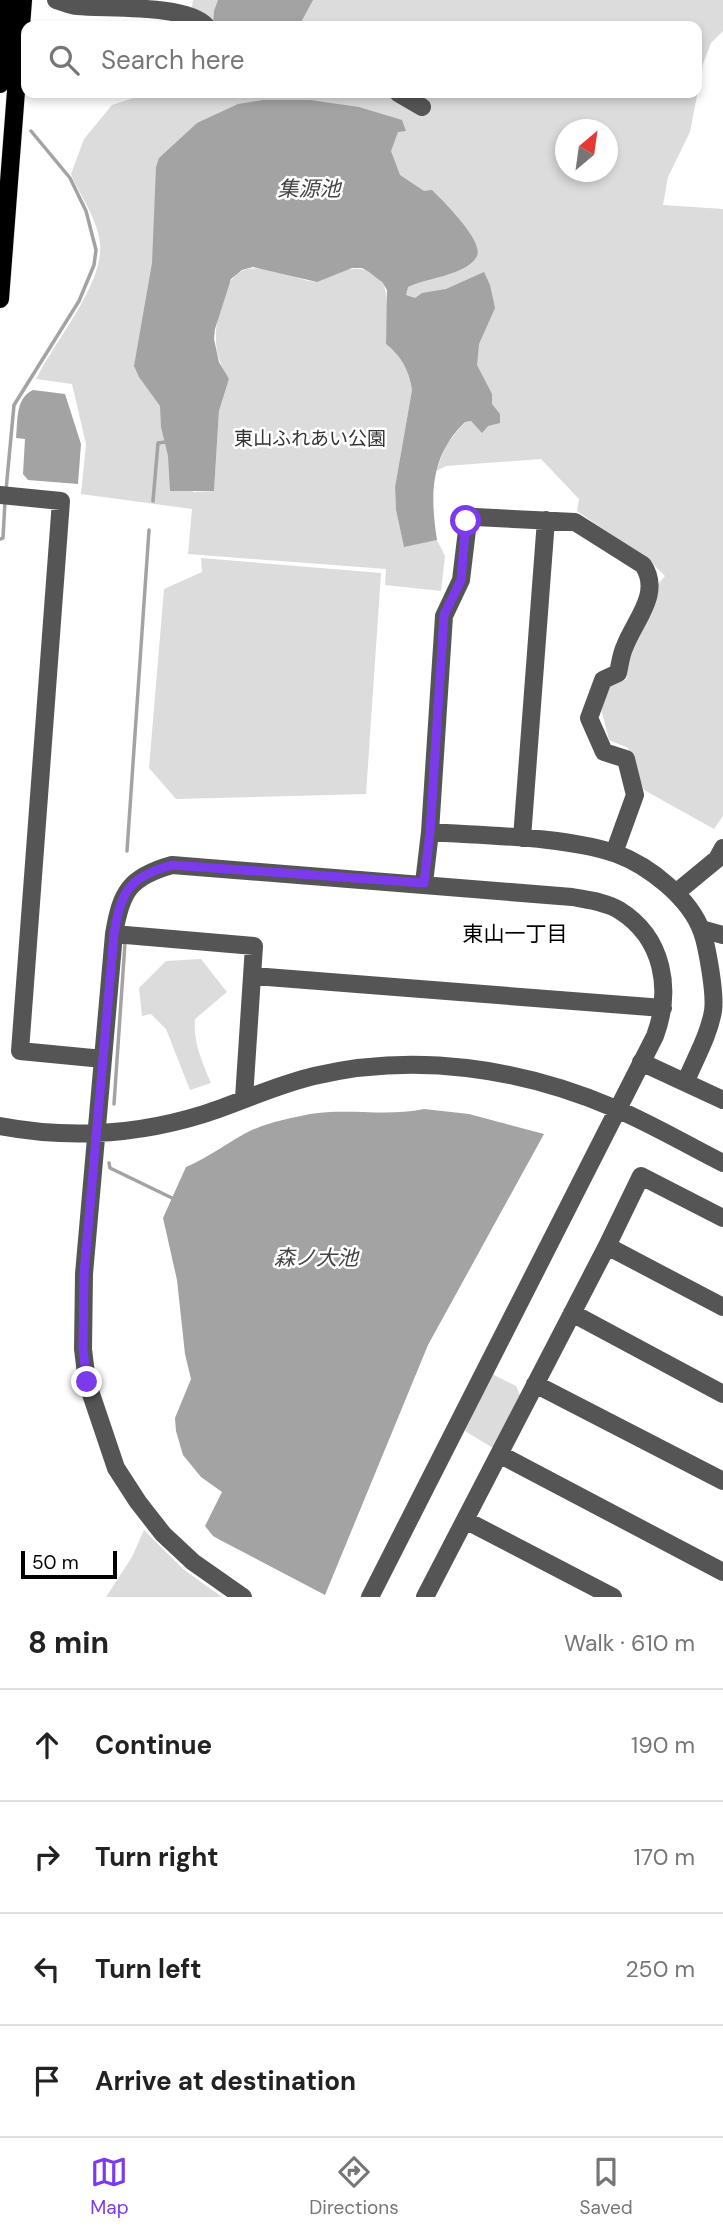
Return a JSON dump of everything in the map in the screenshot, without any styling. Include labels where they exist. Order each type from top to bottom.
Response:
[{"type":"main road","points":[[0,84],[6,0]]},
{"type":"main road","points":[[21,21],[23,0]]},
{"type":"main road","points":[[0,299],[21,26]]},
{"type":"street","points":[[56,0],[73,6],[158,10],[202,21]]},
{"type":"street","points":[[407,98],[422,107]]},
{"type":"street","points":[[0,495],[61,501],[20,1051],[103,1059]]},
{"type":"street","points":[[424,883],[430,832],[444,615],[461,580],[466,521],[475,517],[575,522],[643,565],[649,573],[646,608],[624,648],[618,673],[603,680],[589,718],[604,752],[626,759],[635,795],[614,853]]},
{"type":"street","points":[[522,838],[546,520]]},
{"type":"street","points":[[430,832],[522,838],[614,853],[636,862],[677,892],[701,929],[718,1012],[686,1081]]},
{"type":"street","points":[[677,892],[717,859],[723,848]]},
{"type":"street","points":[[243,1597],[193,1562],[163,1534],[116,1468],[87,1382],[83,1349],[84,1274],[114,934],[119,905],[136,881],[152,870],[172,865],[424,883],[572,897],[617,909],[639,929],[659,958],[665,987],[655,1036],[370,1597]]},
{"type":"street","points":[[701,929],[723,935]]},
{"type":"street","points":[[114,934],[254,946],[244,1098]]},
{"type":"street","points":[[253,976],[663,1007]]},
{"type":"street","points":[[641,1062],[723,1100]]},
{"type":"street","points":[[0,1126],[60,1134],[98,1135],[180,1121],[315,1076],[356,1068],[404,1064],[510,1073],[546,1082],[617,1109],[723,1163]]},
{"type":"street","points":[[428,1596],[642,1176],[723,1218]]},
{"type":"street","points":[[607,1246],[723,1307]]},
{"type":"street","points":[[572,1313],[723,1394]]},
{"type":"street","points":[[535,1384],[723,1481]]},
{"type":"street","points":[[499,1454],[723,1572]]},
{"type":"street","points":[[465,1520],[613,1597]]},
{"type":"green space","points":[[193,0],[723,0],[723,31],[711,43],[702,69],[702,21],[190,21]]},
{"type":"green space","name":"東山ふれあい公園","points":[[134,98],[696,98],[690,132],[668,177],[663,205],[723,209],[723,816],[714,829],[644,790],[628,748],[609,740],[601,708],[607,688],[627,679],[628,649],[657,585],[665,576],[651,562],[577,511],[579,499],[541,459],[446,466],[436,471],[446,445],[465,422],[471,421],[476,426],[499,423],[376,260],[239,230],[173,321],[193,492],[214,491],[219,411],[229,379],[218,355],[216,330],[224,296],[235,276],[252,268],[319,281],[334,273],[363,269],[375,275],[384,286],[387,302],[386,344],[404,364],[412,390],[395,487],[396,510],[404,546],[437,540],[445,556],[441,591],[385,585],[386,569],[188,554],[192,509],[81,494],[86,444],[72,384],[36,379],[86,295],[99,260],[99,235],[71,174],[84,139],[112,105]]},
{"type":"green space","points":[[201,558],[381,573],[366,794],[176,799],[149,768],[164,589],[202,572]]},
{"type":"green space","points":[[201,959],[227,992],[195,1019],[201,1060],[211,1083],[190,1090],[166,1029],[151,1014],[142,1016],[139,988],[166,961]]},
{"type":"green space","points":[[492,1374],[516,1386],[520,1395],[493,1448],[465,1431]]},
{"type":"green space","points":[[144,1530],[183,1569],[222,1597],[106,1597],[132,1557]]},
{"type":"water","points":[[218,0],[313,0],[302,21],[213,21]]},
{"type":"water","name":"集源池","points":[[263,100],[310,100],[359,107],[402,120],[406,131],[398,132],[391,151],[400,175],[424,191],[432,190],[469,231],[478,249],[477,256],[464,268],[408,287],[406,295],[415,298],[422,293],[446,289],[484,272],[495,308],[479,344],[477,365],[492,394],[492,404],[500,414],[500,423],[488,426],[482,433],[471,421],[465,422],[445,448],[435,477],[437,540],[404,547],[396,510],[395,487],[412,390],[404,364],[386,344],[387,290],[382,282],[362,268],[352,268],[317,282],[253,267],[242,270],[231,279],[214,339],[219,362],[229,379],[219,411],[214,491],[170,491],[168,456],[161,427],[160,406],[134,366],[152,263],[156,167],[159,158],[197,123],[238,104]]},
{"type":"water","points":[[33,390],[65,394],[81,444],[78,484],[28,480],[23,474],[25,439],[16,438],[18,417],[23,398]]},
{"type":"water","name":"森ノ大池","points":[[424,1109],[469,1114],[544,1134],[428,1345],[325,1595],[213,1536],[205,1526],[222,1492],[201,1477],[183,1455],[176,1431],[175,1418],[191,1379],[185,1354],[177,1280],[163,1218],[186,1167],[252,1130],[273,1122],[310,1114]]},
{"type":"waterway","points":[[6,490],[14,405],[79,301],[94,265],[96,250],[86,211],[70,178],[31,131]]},
{"type":"waterway","points":[[153,501],[158,443],[165,442]]},
{"type":"waterway","points":[[0,539],[3,538],[5,501]]},
{"type":"waterway","points":[[127,851],[149,530]]},
{"type":"waterway","points":[[114,1104],[125,943]]},
{"type":"waterway","points":[[109,1163],[110,1168],[172,1198]]},
{"type":"district","name":"東山一丁目","points":[[515,934]]},
{"type":"route","points":[[87,1382],[83,1349],[84,1274],[114,934],[119,905],[136,881],[152,870],[172,865],[424,883],[430,832],[444,615],[461,580],[466,521]]}]
